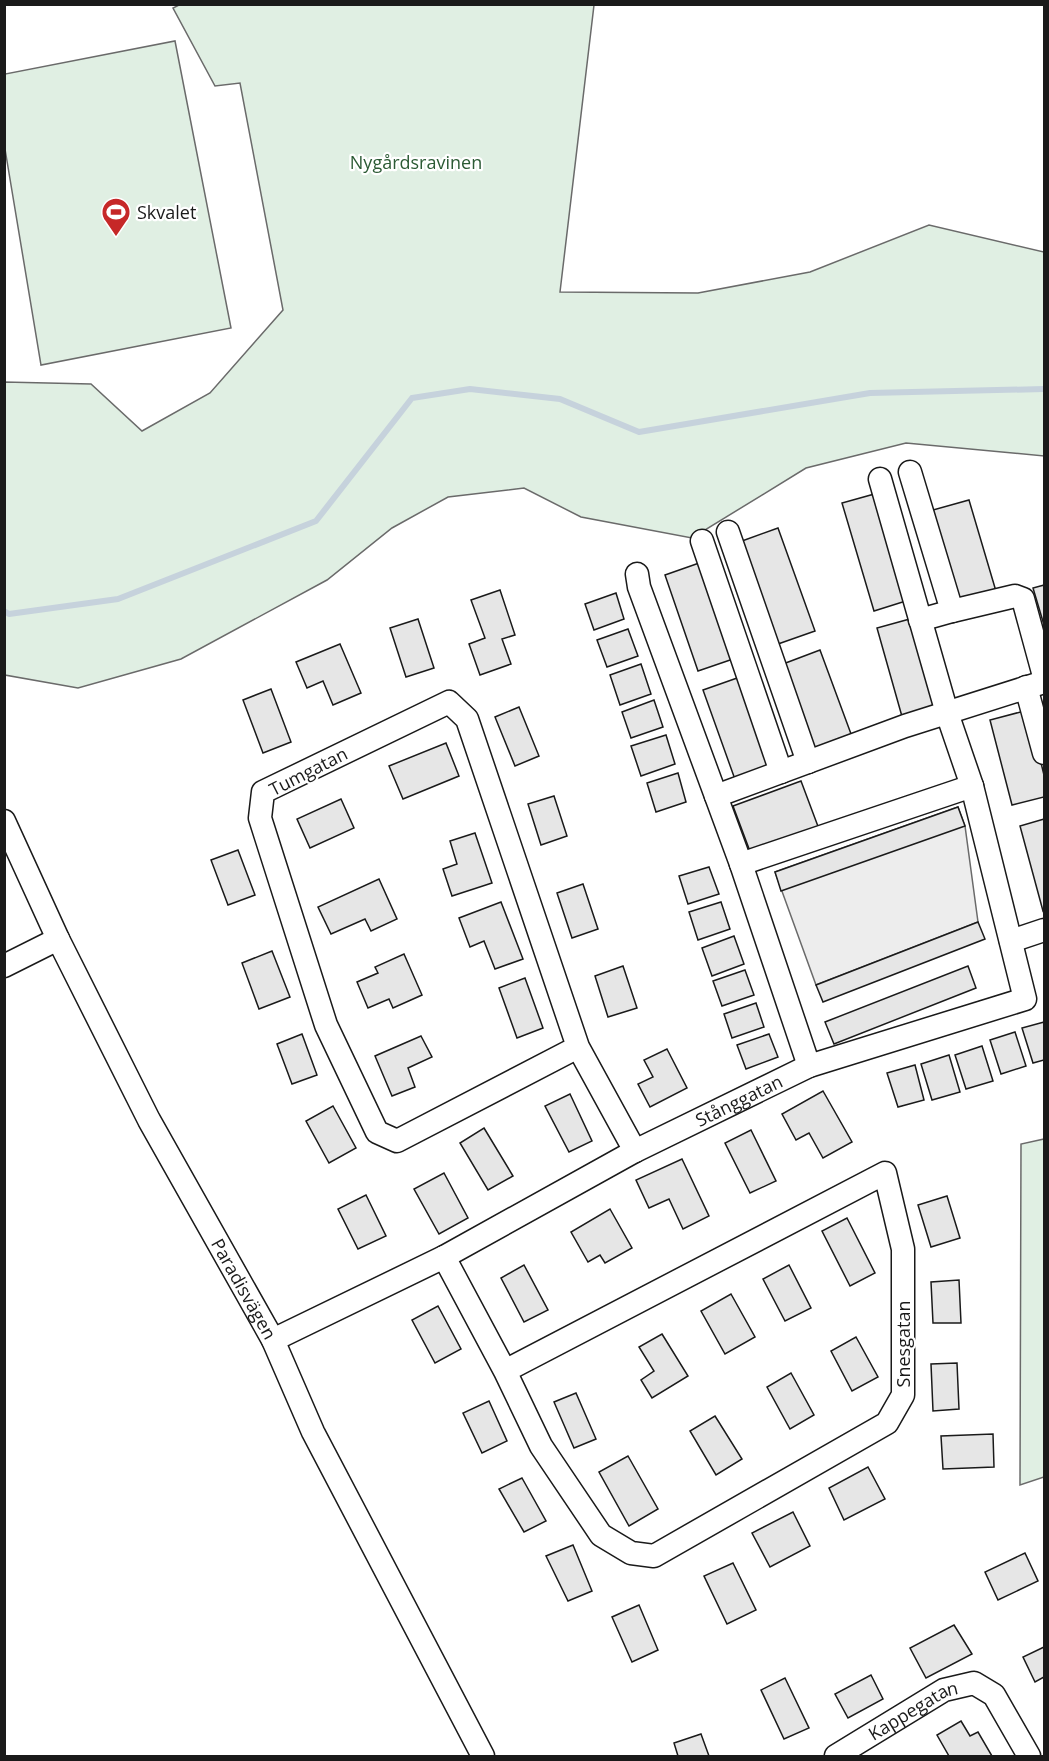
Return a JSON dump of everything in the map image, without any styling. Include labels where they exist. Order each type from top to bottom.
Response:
[{"type":"street","points":[[910,472],[952,611]]},
{"type":"street","name":"Stånggatan","points":[[273,1340],[444,1257],[635,1151],[809,1066],[1035,1001],[1011,941],[972,786],[947,713],[880,479]]},
{"type":"street","points":[[728,532],[808,762]]},
{"type":"street","points":[[702,541],[781,772]]},
{"type":"street","points":[[637,574],[639,587],[741,864],[809,1066]]},
{"type":"street","points":[[920,620],[1015,596],[1023,599],[1038,682],[1044,753]]},
{"type":"street","points":[[716,796],[1038,682]]},
{"type":"street","name":"Tumgatan","points":[[578,1047],[397,1141],[377,1132],[326,1024],[260,818],[264,792],[448,702],[467,719],[578,1047],[635,1151]]},
{"type":"street","points":[[741,864],[972,786]]},
{"type":"street","name":"Paradisvägen","points":[[4,821],[58,939],[149,1119],[273,1340],[313,1432],[483,1756]]},
{"type":"street","points":[[1011,941],[1044,930]]},
{"type":"street","points":[[4,966],[58,939]]},
{"type":"street","name":"Snesgatan","points":[[444,1257],[505,1371],[541,1446],[601,1535],[631,1553],[654,1556],[886,1423],[903,1395],[903,1249],[885,1173],[505,1371]]},
{"type":"street","name":"Kappegatan","points":[[836,1756],[944,1690],[974,1683],[994,1695],[1029,1756]]},
{"type":"green space","name":"Nygårdsravinen","points":[[179,5],[594,5],[560,292],[698,293],[810,272],[929,225],[1044,252],[1044,456],[906,443],[806,468],[692,538],[581,517],[524,488],[448,497],[392,528],[327,580],[181,659],[78,688],[5,675],[4,382],[91,384],[142,431],[210,393],[283,310],[240,83],[215,86],[173,8]]},
{"type":"green space","name":"Skvalet","points":[[175,41],[231,328],[41,365],[5,149],[5,74]]},
{"type":"green space","points":[[1044,1139],[1044,1477],[1020,1485],[1021,1144]]},
{"type":"shaded area","points":[[958,807],[965,826],[978,922],[816,985],[775,872]]},
{"type":"building","points":[[878,493],[909,600],[874,611],[842,503]]},
{"type":"building","points":[[969,500],[998,598],[962,608],[933,510]]},
{"type":"building","points":[[778,528],[815,631],[778,644],[742,541]]},
{"type":"building","points":[[702,562],[736,658],[698,671],[665,575]]},
{"type":"building","points":[[1044,585],[1044,625],[1033,588]]},
{"type":"building","points":[[500,590],[515,635],[502,639],[511,664],[480,675],[469,644],[485,638],[471,600]]},
{"type":"building","points":[[616,593],[624,619],[594,630],[585,604]]},
{"type":"building","points":[[917,617],[943,709],[903,720],[877,628]]},
{"type":"building","points":[[418,619],[434,668],[406,677],[390,628]]},
{"type":"building","points":[[628,629],[638,656],[607,667],[597,640]]},
{"type":"building","points":[[340,644],[361,693],[333,705],[323,681],[307,688],[296,662]]},
{"type":"building","points":[[820,650],[854,742],[816,755],[783,664]]},
{"type":"building","points":[[641,664],[651,694],[620,705],[610,675]]},
{"type":"building","points":[[740,677],[774,771],[737,785],[703,690]]},
{"type":"building","points":[[271,689],[291,742],[263,753],[243,700]]},
{"type":"building","points":[[654,700],[663,727],[631,738],[622,712]]},
{"type":"building","points":[[519,707],[539,756],[515,766],[495,717]]},
{"type":"building","points":[[1028,710],[1044,775],[1044,797],[1012,805],[990,720]]},
{"type":"building","points":[[666,735],[675,764],[641,776],[631,746]]},
{"type":"building","points":[[446,743],[459,776],[403,799],[389,766]]},
{"type":"building","points":[[678,773],[686,802],[656,812],[647,783]]},
{"type":"building","points":[[801,781],[819,829],[751,854],[733,806]]},
{"type":"building","points":[[554,796],[567,836],[541,845],[528,804]]},
{"type":"building","points":[[341,799],[354,828],[310,848],[297,819]]},
{"type":"building","points":[[958,807],[965,826],[781,891],[775,872]]},
{"type":"building","points":[[1044,819],[1044,910],[1043,911],[1020,826]]},
{"type":"building","points":[[475,833],[492,883],[452,896],[443,869],[457,864],[450,841]]},
{"type":"building","points":[[238,850],[255,895],[228,905],[211,860]]},
{"type":"building","points":[[709,867],[719,894],[688,904],[679,876]]},
{"type":"building","points":[[379,879],[397,919],[371,931],[365,919],[331,934],[318,907]]},
{"type":"building","points":[[583,884],[598,929],[572,938],[557,893]]},
{"type":"building","points":[[501,902],[523,959],[495,969],[484,941],[470,947],[459,918]]},
{"type":"building","points":[[721,902],[730,929],[698,940],[689,912]]},
{"type":"building","points":[[978,922],[985,939],[823,1002],[816,985]]},
{"type":"building","points":[[734,936],[744,964],[712,976],[702,948]]},
{"type":"building","points":[[272,951],[290,997],[259,1009],[242,963]]},
{"type":"building","points":[[404,954],[422,995],[393,1008],[389,999],[368,1008],[357,982],[378,973],[375,967]]},
{"type":"building","points":[[623,966],[637,1008],[608,1017],[595,976]]},
{"type":"building","points":[[968,966],[976,988],[834,1044],[825,1022]]},
{"type":"building","points":[[745,970],[754,995],[722,1006],[713,981]]},
{"type":"building","points":[[525,978],[543,1028],[517,1038],[499,988]]},
{"type":"building","points":[[756,1003],[764,1027],[732,1038],[724,1014]]},
{"type":"building","points":[[1044,1022],[1044,1060],[1033,1063],[1022,1028]]},
{"type":"building","points":[[1015,1032],[1026,1066],[1001,1074],[990,1040]]},
{"type":"building","points":[[302,1034],[317,1075],[292,1084],[277,1044]]},
{"type":"building","points":[[769,1034],[778,1057],[746,1069],[737,1045]]},
{"type":"building","points":[[421,1036],[432,1057],[408,1068],[415,1087],[392,1096],[375,1056]]},
{"type":"building","points":[[982,1046],[993,1081],[966,1089],[955,1055]]},
{"type":"building","points":[[667,1049],[687,1088],[650,1107],[638,1084],[653,1077],[644,1060]]},
{"type":"building","points":[[949,1055],[960,1092],[932,1100],[921,1064]]},
{"type":"building","points":[[915,1065],[924,1100],[898,1107],[887,1073]]},
{"type":"building","points":[[823,1091],[852,1142],[823,1158],[809,1133],[796,1140],[782,1114]]},
{"type":"building","points":[[570,1094],[592,1141],[569,1152],[545,1106]]},
{"type":"building","points":[[333,1106],[356,1148],[329,1163],[306,1121]]},
{"type":"building","points":[[484,1128],[513,1176],[488,1190],[460,1143]]},
{"type":"building","points":[[751,1130],[776,1181],[750,1193],[725,1143]]},
{"type":"building","points":[[682,1159],[709,1216],[683,1229],[669,1199],[649,1208],[636,1180]]},
{"type":"building","points":[[444,1173],[468,1218],[439,1234],[414,1189]]},
{"type":"building","points":[[366,1195],[386,1236],[358,1249],[338,1209]]},
{"type":"building","points":[[947,1196],[960,1238],[931,1247],[918,1205]]},
{"type":"building","points":[[610,1209],[632,1248],[605,1263],[600,1255],[588,1262],[571,1232]]},
{"type":"building","points":[[847,1218],[875,1273],[850,1286],[822,1231]]},
{"type":"building","points":[[524,1265],[548,1310],[524,1322],[501,1278]]},
{"type":"building","points":[[789,1265],[811,1308],[785,1321],[763,1279]]},
{"type":"building","points":[[959,1280],[961,1323],[933,1323],[931,1282]]},
{"type":"building","points":[[731,1294],[755,1337],[725,1354],[701,1311]]},
{"type":"building","points":[[438,1306],[461,1349],[435,1363],[412,1320]]},
{"type":"building","points":[[662,1334],[688,1376],[652,1398],[641,1380],[654,1371],[639,1347]]},
{"type":"building","points":[[856,1337],[878,1377],[852,1391],[831,1351]]},
{"type":"building","points":[[957,1363],[959,1409],[933,1411],[931,1364]]},
{"type":"building","points":[[791,1373],[814,1415],[790,1429],[767,1387]]},
{"type":"building","points":[[576,1393],[596,1439],[574,1448],[554,1402]]},
{"type":"building","points":[[489,1401],[507,1441],[482,1453],[463,1413]]},
{"type":"building","points":[[715,1416],[742,1459],[716,1475],[690,1431]]},
{"type":"building","points":[[993,1434],[994,1467],[943,1469],[941,1436]]},
{"type":"building","points":[[628,1456],[658,1509],[629,1526],[599,1472]]},
{"type":"building","points":[[868,1467],[885,1499],[844,1520],[829,1488]]},
{"type":"building","points":[[522,1478],[546,1521],[524,1532],[499,1489]]},
{"type":"building","points":[[793,1512],[810,1546],[770,1567],[752,1533]]},
{"type":"building","points":[[573,1545],[592,1591],[568,1601],[546,1556]]},
{"type":"building","points":[[1025,1553],[1038,1581],[998,1600],[985,1572]]},
{"type":"building","points":[[733,1563],[756,1610],[727,1624],[704,1576]]},
{"type":"building","points":[[639,1605],[658,1650],[632,1662],[612,1617]]},
{"type":"building","points":[[954,1625],[972,1654],[926,1678],[910,1648]]},
{"type":"building","points":[[1044,1647],[1044,1677],[1035,1682],[1023,1657]]},
{"type":"building","points":[[871,1675],[883,1699],[848,1718],[835,1694]]},
{"type":"building","points":[[785,1678],[809,1728],[784,1739],[761,1690]]},
{"type":"building","points":[[961,1721],[970,1736],[978,1732],[992,1756],[949,1756],[937,1735]]},
{"type":"building","points":[[701,1734],[709,1756],[678,1756],[674,1743]]},
{"type":"waterway","points":[[4,611],[9,614],[118,599],[316,521],[412,398],[470,389],[560,399],[639,432],[870,393],[1044,389]]},
{"type":"place","name":"Skvalet","points":[[116,238]]}]
